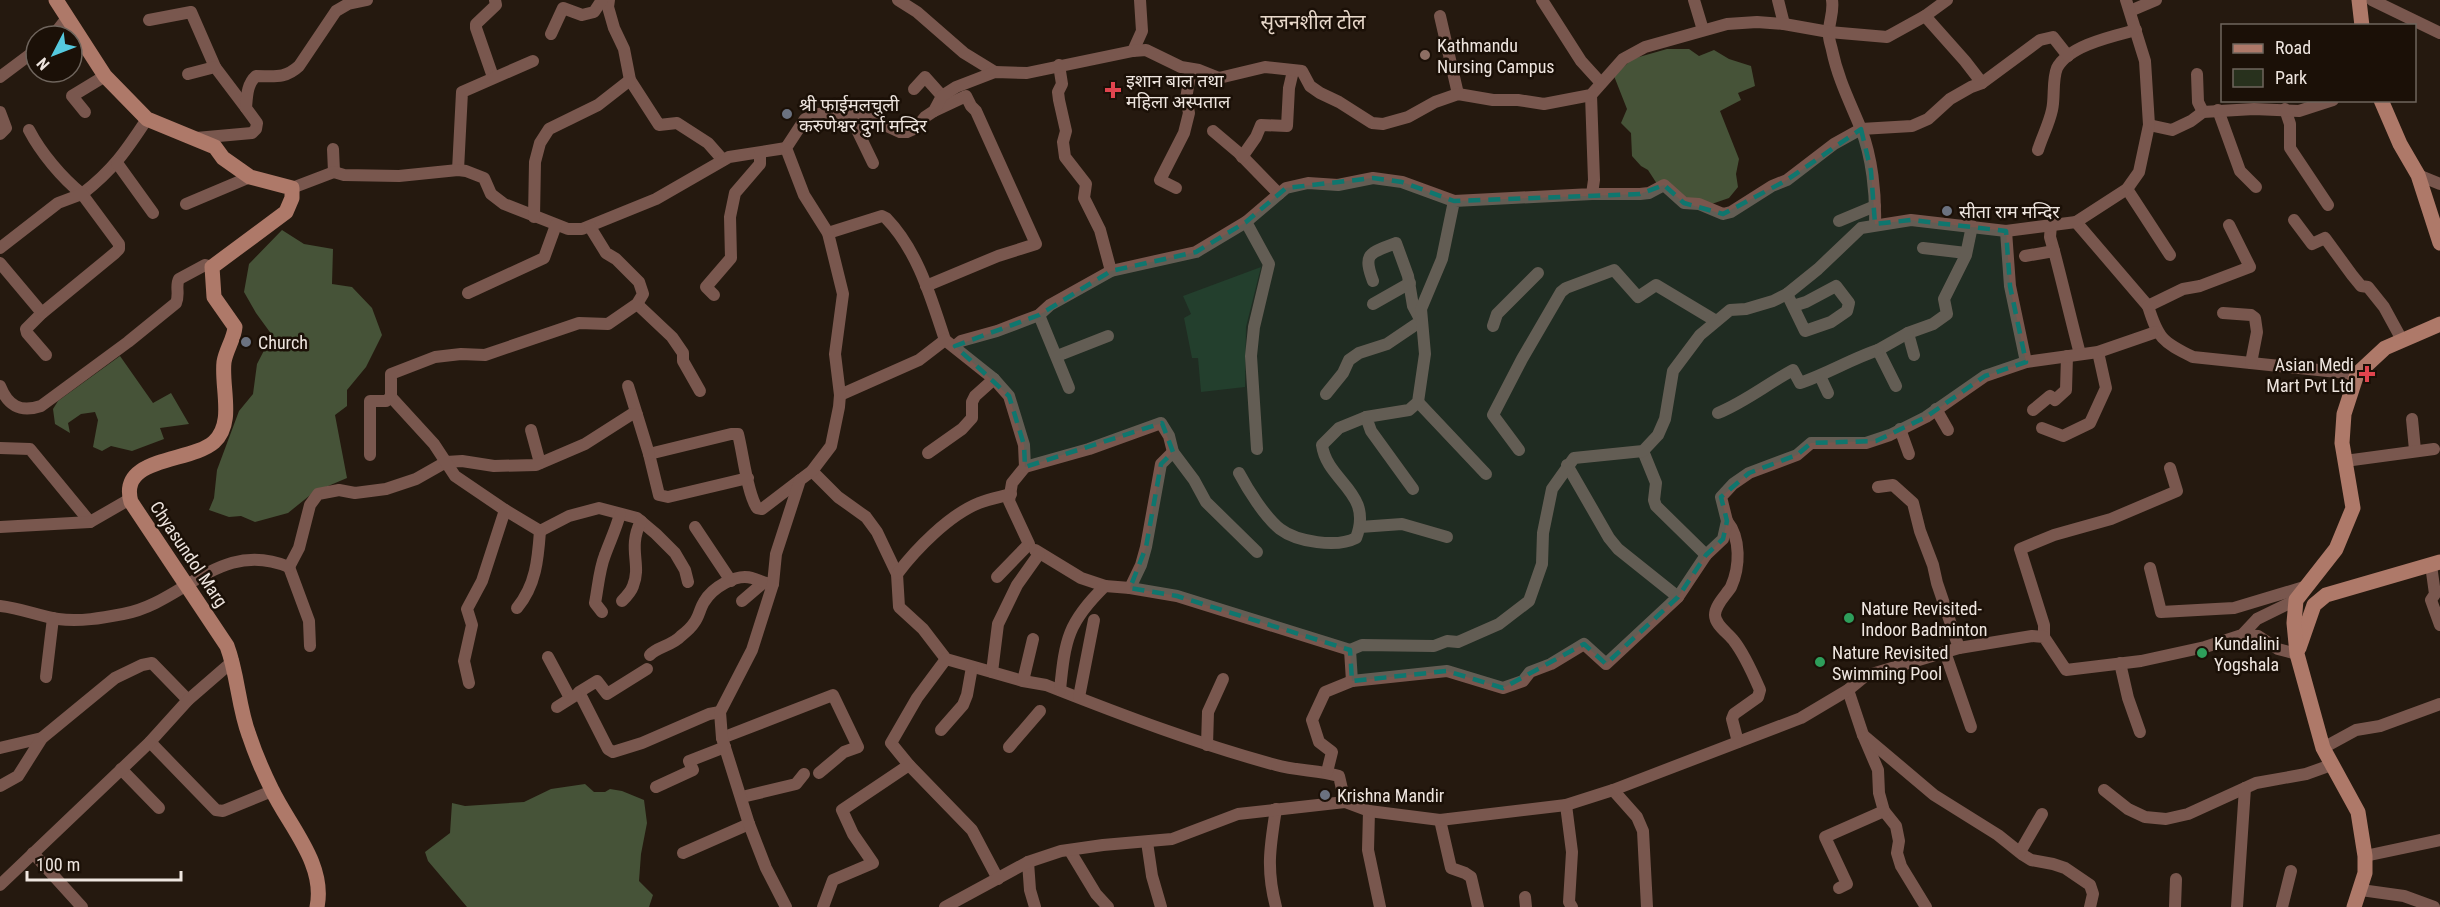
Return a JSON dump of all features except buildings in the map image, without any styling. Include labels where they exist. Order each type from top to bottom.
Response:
[{"type":"street","points":[[56,0],[105,76],[147,119],[215,147],[223,158],[250,177],[292,188],[333,172],[344,175],[399,176],[466,171],[484,178],[491,194],[504,204],[567,229],[590,227],[669,193],[737,154],[760,153],[786,148],[805,119],[818,114],[834,113],[872,119],[900,132],[907,132],[916,128],[925,117],[934,111],[966,96],[976,111],[1036,244],[998,256],[926,286]]},
{"type":"street","points":[[246,108],[247,91],[253,78],[256,76],[284,77],[291,73],[299,66],[336,11],[348,4],[367,0]]},
{"type":"street","points":[[493,77],[476,24],[496,5],[495,0]]},
{"type":"street","points":[[552,34],[564,8],[582,15],[594,12],[602,0]]},
{"type":"street","points":[[609,0],[608,7],[614,28],[624,49],[630,80],[659,125],[676,123],[708,143],[723,160]]},
{"type":"street","points":[[898,0],[917,12],[964,53],[995,72]]},
{"type":"street","points":[[1133,51],[1142,30],[1140,0]]},
{"type":"street","points":[[1542,0],[1581,61],[1601,82]]},
{"type":"street","points":[[1694,0],[1703,30]]},
{"type":"street","points":[[1778,0],[1784,24]]},
{"type":"street","points":[[1832,0],[1833,12],[1828,32],[1846,98],[1861,129],[1871,171],[1875,225]]},
{"type":"street","points":[[1592,194],[1594,180],[1591,95],[1623,59],[1645,47],[1727,24],[1757,22],[1784,24],[1828,32],[1887,37],[1925,16],[1947,0]]},
{"type":"street","points":[[1790,300],[1818,269],[1861,228],[1911,220],[2006,231],[2076,222],[2127,189],[2139,172],[2149,125],[2145,61],[2128,5],[2156,0]]},
{"type":"street","points":[[2359,0],[2362,24]]},
{"type":"street","points":[[2372,0],[2440,33]]},
{"type":"street","points":[[149,20],[191,12],[215,67],[256,123],[256,129],[252,133],[196,138]]},
{"type":"street","points":[[1440,16],[1458,94]]},
{"type":"street","points":[[1925,16],[1982,83]]},
{"type":"street","points":[[62,24],[67,18]]},
{"type":"street","points":[[2038,150],[2052,111],[2057,69],[2068,56],[2104,38],[2136,30]]},
{"type":"street","points":[[840,394],[919,360],[950,343],[997,331],[1039,315],[1050,305],[1111,272],[1196,252],[1246,222],[1286,188],[1308,183],[1338,185],[1373,178],[1402,182],[1454,201],[1592,194],[1640,194],[1649,193],[1664,185],[1679,200],[1699,204],[1723,214],[1731,212],[1772,186],[1787,180],[1834,144],[1861,129],[1912,126],[1928,118],[1950,99],[1982,83],[2040,40],[2050,36],[2068,56]]},
{"type":"street","points":[[934,111],[942,96],[956,87],[995,72],[1027,73],[1146,50],[1219,78],[1265,67],[1302,71],[1310,86],[1366,117],[1372,123],[1383,124],[1408,117],[1435,102],[1458,94],[1493,100],[1518,100],[1544,104],[1591,95]]},
{"type":"street","points":[[0,77],[24,59]]},
{"type":"street","points":[[458,170],[462,92],[533,61]]},
{"type":"street","points":[[1059,65],[1062,84],[1058,92],[1066,131],[1063,142],[1065,157],[1086,184],[1084,198],[1100,230],[1111,272]]},
{"type":"street","points":[[188,74],[215,67]]},
{"type":"street","points":[[1176,188],[1160,180],[1184,133],[1189,113],[1186,99],[1191,69]]},
{"type":"street","points":[[1242,157],[1256,137],[1261,125],[1287,126],[1289,88],[1293,71]]},
{"type":"street","points":[[2197,74],[2198,102],[2203,112]]},
{"type":"street","points":[[85,112],[72,96],[105,76]]},
{"type":"street","points":[[914,89],[925,76],[942,96]]},
{"type":"street","points":[[534,217],[535,162],[540,143],[549,129],[598,105],[630,80]]},
{"type":"street","points":[[2149,125],[2172,130],[2203,112],[2286,109],[2300,111],[2327,102]]},
{"type":"street","points":[[2382,102],[2400,144],[2418,175],[2440,243]]},
{"type":"street","points":[[2286,109],[2290,123],[2290,148],[2328,205]]},
{"type":"street","points":[[2217,110],[2240,171],[2256,187]]},
{"type":"street","points":[[0,112],[6,128],[0,134]]},
{"type":"street","points":[[855,116],[858,132],[873,163]]},
{"type":"street","points":[[0,248],[58,203],[82,194],[105,176],[117,163],[147,119]]},
{"type":"street","points":[[30,130],[35,141],[82,194],[119,244],[119,249],[26,329],[46,355]]},
{"type":"street","points":[[1213,131],[1279,194]]},
{"type":"street","points":[[649,454],[738,434],[753,501],[757,508],[762,509],[812,471],[831,446],[840,394],[835,354],[843,294],[828,233],[804,195],[786,148]]},
{"type":"street","points":[[333,149],[333,172]]},
{"type":"street","points":[[714,295],[706,287],[731,258],[730,218],[735,192],[760,164],[760,153]]},
{"type":"street","points":[[117,163],[153,213]]},
{"type":"street","points":[[2418,175],[2440,184]]},
{"type":"street","points":[[186,204],[250,177]]},
{"type":"street","points":[[0,386],[7,399],[18,409],[28,410],[41,406],[128,342],[176,303],[179,295],[177,282],[179,279],[205,265],[212,267],[286,212],[292,198],[292,188]]},
{"type":"street","points":[[2127,189],[2170,255]]},
{"type":"street","points":[[1239,473],[1249,492],[1281,530],[1305,540],[1346,544],[1356,538],[1361,513],[1349,490],[1323,454],[1322,445],[1339,428],[1366,417],[1409,410],[1418,402],[1425,354],[1421,321],[1424,300],[1442,259],[1454,201]]},
{"type":"street","points":[[1839,221],[1875,206]]},
{"type":"street","points":[[828,233],[882,216],[886,218],[914,257],[950,343],[994,379],[1009,396],[1024,445],[1025,466]]},
{"type":"street","points":[[2294,220],[2312,244],[2325,238],[2361,286],[2368,287],[2385,307],[2402,340]]},
{"type":"street","points":[[1246,222],[1269,264],[1254,327],[1251,356],[1257,449]]},
{"type":"street","points":[[2076,222],[2148,306],[2156,332],[2169,344],[2193,357],[2357,374]]},
{"type":"street","points":[[468,293],[543,258],[556,225]]},
{"type":"street","points":[[2033,410],[2050,396],[2055,400],[2066,390],[2074,355],[2072,317],[2061,286],[2050,237],[2051,225]]},
{"type":"street","points":[[2148,306],[2183,289],[2200,286],[2250,267],[2229,225]]},
{"type":"street","points":[[1718,413],[1739,404],[1767,383],[1793,370],[1800,383],[1878,350],[1908,333],[1942,319],[1947,314],[1944,299],[1966,253],[1972,226]]},
{"type":"street","points":[[540,531],[504,510],[455,476],[434,444],[391,397],[390,374],[435,357],[461,354],[485,355],[579,323],[608,324],[637,304],[643,294],[639,282],[616,258],[606,253],[590,227]]},
{"type":"street","points":[[2006,231],[2010,286],[2026,362]]},
{"type":"street","points":[[1373,281],[1368,266],[1368,257],[1371,253],[1396,243],[1410,283],[1413,306],[1421,321]]},
{"type":"street","points":[[1923,248],[1966,253]]},
{"type":"street","points":[[2025,256],[2054,251]]},
{"type":"street","points":[[0,263],[42,313]]},
{"type":"street","name":"Chyasundol Marg","points":[[212,267],[214,297],[235,327],[224,362],[225,420],[221,434],[197,452],[150,465],[140,471],[130,482],[128,492],[130,499],[227,646],[233,662],[242,715],[272,791],[312,864],[319,889],[317,907]]},
{"type":"street","points":[[1520,450],[1493,415],[1561,291],[1614,270],[1638,297],[1656,285],[1716,321]]},
{"type":"street","points":[[1493,326],[1497,314],[1538,273]]},
{"type":"street","points":[[1373,304],[1410,283]]},
{"type":"street","points":[[1257,552],[1206,502],[1194,480],[1173,452],[1161,423],[1089,449],[1025,466],[1012,483],[1010,501],[1029,544],[1039,554],[1081,578],[1105,586],[1177,596],[1350,651],[1362,645],[1434,646],[1447,641],[1458,642],[1499,624],[1529,601],[1542,564],[1543,533],[1552,489],[1567,465],[1574,458],[1643,451],[1658,435],[1665,419],[1673,371],[1700,334],[1730,310],[1746,309],[1773,301],[1790,300],[1806,302],[1836,286],[1849,303],[1847,311],[1832,322],[1805,331],[1790,300]]},
{"type":"street","points":[[637,304],[672,337],[683,353],[683,361],[700,391]]},
{"type":"street","points":[[2223,313],[2251,315],[2255,318],[2257,332],[2251,363]]},
{"type":"street","points":[[1039,315],[1069,388]]},
{"type":"street","points":[[1326,394],[1343,373],[1349,360],[1359,353],[1387,344],[1421,321]]},
{"type":"street","points":[[2242,635],[2257,620],[2300,593],[2336,549],[2353,508],[2342,443],[2344,414],[2357,374],[2385,348],[2440,324]]},
{"type":"street","points":[[1327,772],[1332,752],[1319,742],[1312,720],[1325,692],[1352,681],[1447,671],[1503,688],[1523,681],[1530,672],[1551,664],[1584,644],[1606,664],[1678,597],[1706,555],[1723,539],[1727,521],[1721,497],[1733,484],[1749,473],[1797,455],[1811,444],[1876,441],[1926,417],[1985,376],[2026,362],[2098,352],[2156,332]]},
{"type":"street","points":[[1908,333],[1914,356]]},
{"type":"street","points":[[1056,356],[1108,336]]},
{"type":"street","points":[[1878,350],[1892,373],[1896,386]]},
{"type":"street","points":[[2042,428],[2062,436],[2090,423],[2106,388],[2098,352]]},
{"type":"street","points":[[1820,376],[1828,393]]},
{"type":"street","points":[[928,453],[962,429],[972,418],[972,402],[975,396],[994,379]]},
{"type":"street","points":[[628,386],[659,495],[668,497],[748,478]]},
{"type":"street","points":[[370,455],[370,401],[386,401],[391,397]]},
{"type":"street","points":[[1418,402],[1486,474]]},
{"type":"street","points":[[1936,409],[1948,430]]},
{"type":"street","points":[[310,646],[309,621],[289,567],[299,548],[309,505],[318,494],[339,490],[355,493],[386,489],[416,479],[446,462],[462,461],[494,466],[540,463],[585,444],[628,415],[637,415]]},
{"type":"street","points":[[1366,417],[1371,431],[1413,489]]},
{"type":"street","points":[[2412,419],[2415,450]]},
{"type":"street","points":[[1900,429],[1909,454]]},
{"type":"street","points":[[531,430],[540,463]]},
{"type":"street","points":[[0,448],[30,449],[90,522]]},
{"type":"street","points":[[2345,461],[2434,449]]},
{"type":"street","points":[[1643,451],[1656,483],[1653,500],[1656,506],[1706,555]]},
{"type":"street","points":[[1130,588],[1141,565],[1146,546],[1161,464],[1173,452]]},
{"type":"street","points":[[1567,465],[1609,538],[1618,549],[1678,597]]},
{"type":"street","points":[[2170,468],[2177,491],[2111,519],[2054,535],[2020,549],[2044,625],[2044,637],[2066,670],[2120,663],[2205,647],[2242,635],[2258,636],[2278,649],[2297,654]]},
{"type":"street","points":[[812,471],[838,496],[866,517],[888,551],[897,574],[899,608],[923,629],[946,659],[1023,681],[1046,685],[1207,745],[1295,770],[1327,772],[1339,776],[1345,802]]},
{"type":"street","points":[[785,907],[766,868],[749,824],[723,742],[720,712],[752,650],[776,554],[800,480]]},
{"type":"street","points":[[1878,487],[1893,485],[1912,503],[1959,648]]},
{"type":"street","points":[[897,574],[912,554],[962,512],[978,503],[1011,494]]},
{"type":"street","points":[[0,527],[90,522],[130,499]]},
{"type":"street","points":[[540,531],[569,516],[599,508],[637,518],[675,553],[685,570],[688,582]]},
{"type":"street","points":[[469,683],[464,661],[472,625],[467,609],[483,581],[504,510]]},
{"type":"street","points":[[602,612],[595,603],[604,555],[611,544],[620,514]]},
{"type":"street","points":[[622,602],[633,588],[637,574],[633,540],[641,521]]},
{"type":"street","points":[[1727,521],[1734,529],[1738,563],[1731,586],[1716,610],[1715,616],[1717,622],[1735,642],[1760,690],[1758,697],[1734,714],[1732,719],[1738,742]]},
{"type":"street","points":[[1360,527],[1402,524],[1447,537]]},
{"type":"street","points":[[695,527],[731,581]]},
{"type":"street","points":[[517,608],[532,582],[537,564],[540,531]]},
{"type":"street","points":[[997,578],[1029,544]]},
{"type":"street","points":[[992,672],[998,624],[1017,585],[1039,554]]},
{"type":"street","points":[[0,606],[53,618],[81,620],[126,614],[158,601],[215,569],[249,558],[265,559],[289,567]]},
{"type":"street","points":[[2297,654],[2314,605],[2326,595],[2435,563],[2435,594],[2432,600],[2440,626]]},
{"type":"street","points":[[2150,568],[2161,612],[2234,608],[2300,593]]},
{"type":"street","points":[[650,655],[653,651],[669,646],[678,640],[695,622],[704,601],[715,590],[735,578],[751,577],[768,584]]},
{"type":"street","points":[[742,601],[768,584]]},
{"type":"street","points":[[1060,690],[1062,666],[1071,627],[1084,606],[1105,586]]},
{"type":"street","points":[[2300,593],[2294,623],[2297,654],[2323,748],[2358,812],[2365,856],[2361,890],[2354,907]]},
{"type":"street","points":[[45,677],[53,618]]},
{"type":"street","points":[[1079,698],[1094,620]]},
{"type":"street","points":[[945,907],[1028,862],[1061,851],[1180,837],[1238,814],[1345,802],[1369,811],[1440,820],[1566,805],[1613,790],[1801,718],[1848,690],[1865,676],[1959,648],[2032,636],[2044,637]]},
{"type":"street","points":[[1023,681],[1033,639]]},
{"type":"street","points":[[1350,651],[1352,681]]},
{"type":"street","points":[[1944,652],[1971,727]]},
{"type":"street","points":[[548,657],[575,695],[608,749],[613,752],[642,743],[709,714],[720,712]]},
{"type":"street","points":[[946,659],[917,698],[891,743],[909,765],[972,830],[998,879]]},
{"type":"street","points":[[0,885],[150,742],[188,700],[233,662]]},
{"type":"street","points":[[0,786],[18,776],[42,738],[116,678],[142,665],[152,663],[158,667],[188,700]]},
{"type":"street","points":[[2120,663],[2128,698],[2140,732]]},
{"type":"street","points":[[941,730],[963,705],[972,667]]},
{"type":"street","points":[[557,707],[597,681],[607,694],[646,669]]},
{"type":"street","points":[[1207,745],[1208,712],[1223,680]]},
{"type":"street","points":[[1848,690],[1878,770],[1879,794],[1884,810],[1896,826],[1899,841],[1897,853],[1901,866],[1926,907]]},
{"type":"street","points":[[656,787],[693,770],[689,761],[723,742],[834,695],[858,747],[844,752],[819,772]]},
{"type":"street","points":[[2323,748],[2356,730],[2380,726],[2440,704]]},
{"type":"street","points":[[1009,747],[1040,711]]},
{"type":"street","points":[[1863,735],[1934,795],[1998,835],[2031,860],[2065,868],[2090,885],[2093,894],[2090,907]]},
{"type":"street","points":[[0,747],[42,738]]},
{"type":"street","points":[[150,742],[216,810],[223,811],[272,791]]},
{"type":"street","points":[[823,907],[833,880],[873,863],[853,834],[842,810],[909,765]]},
{"type":"street","points":[[2104,790],[2128,809],[2145,817],[2166,819],[2188,814],[2256,783],[2306,774],[2331,765]]},
{"type":"street","points":[[121,769],[159,808]]},
{"type":"street","points":[[742,797],[796,784],[804,774]]},
{"type":"street","points":[[2237,907],[2245,788]]},
{"type":"street","points":[[1613,790],[1637,817],[1643,831],[1647,907]]},
{"type":"street","points":[[1566,805],[1572,852],[1569,902],[1572,907]]},
{"type":"street","points":[[1276,809],[1268,858],[1271,888],[1276,907]]},
{"type":"street","points":[[1839,888],[1847,884],[1825,837],[1884,810]]},
{"type":"street","points":[[1369,811],[1368,850],[1380,907]]},
{"type":"street","points":[[2020,852],[2042,814]]},
{"type":"street","points":[[1440,820],[1451,868],[1471,877],[1478,907]]},
{"type":"street","points":[[683,853],[749,824]]},
{"type":"street","points":[[2365,856],[2440,840]]},
{"type":"street","points":[[1147,842],[1152,876],[1161,907]]},
{"type":"street","points":[[1070,851],[1096,894],[1108,907]]},
{"type":"street","points":[[33,853],[80,906]]},
{"type":"street","points":[[1028,862],[1030,890],[1035,907]]},
{"type":"street","points":[[2282,907],[2291,871]]},
{"type":"street","points":[[2175,907],[2176,879]]},
{"type":"street","points":[[2361,890],[2404,896],[2434,907]]},
{"type":"highlighted area","points":[[1861,129],[1871,171],[1875,224],[1911,220],[2006,231],[2010,286],[2026,362],[1985,376],[1926,417],[1876,441],[1811,443],[1797,455],[1749,473],[1721,497],[1727,521],[1723,539],[1706,555],[1678,597],[1606,664],[1584,644],[1503,688],[1447,671],[1352,681],[1350,650],[1177,596],[1130,588],[1146,547],[1161,464],[1173,452],[1162,423],[1025,467],[1024,445],[1009,396],[955,346],[1039,315],[1111,271],[1196,252],[1246,222],[1286,188],[1373,178],[1402,182],[1454,201],[1640,194],[1664,185],[1684,203],[1723,214],[1787,180]]},
{"type":"green space","points":[[1667,49],[1689,49],[1699,56],[1714,50],[1729,59],[1751,66],[1755,86],[1738,93],[1741,100],[1720,111],[1739,159],[1736,174],[1738,187],[1729,198],[1703,207],[1661,190],[1648,170],[1632,156],[1631,133],[1621,123],[1627,109],[1614,76],[1632,59]]},
{"type":"green space","points":[[282,230],[304,244],[333,249],[332,284],[352,287],[372,308],[382,335],[366,367],[347,390],[347,406],[335,415],[347,478],[314,492],[288,513],[255,522],[241,516],[229,517],[209,510],[214,498],[217,470],[239,411],[253,394],[257,364],[272,335],[244,292],[249,264]]},
{"type":"green space","points":[[1261,267],[1246,327],[1245,387],[1201,392],[1198,358],[1192,358],[1184,318],[1191,314],[1183,296]]},
{"type":"green space","points":[[120,356],[153,403],[171,393],[189,424],[160,428],[164,439],[132,451],[111,446],[102,451],[93,447],[98,420],[95,412],[81,414],[68,423],[70,433],[55,424],[53,409],[58,401]]},
{"type":"green space","points":[[585,784],[594,792],[605,792],[610,789],[644,800],[647,823],[639,881],[653,895],[649,907],[467,907],[428,861],[425,852],[450,833],[452,803],[465,806],[524,802],[551,789]]},
{"type":"place","name":"Kathmandu Nursing Campus","points":[[1425,55]]},
{"type":"place","name":"इशान बाल तथा महिला अस्पताल","points":[[1113,90]]},
{"type":"place","name":"श्री फाईमलचुली करुणेश्वर दुर्गा मन्दिर","points":[[787,114]]},
{"type":"place","name":"सीता राम मन्दिर","points":[[1947,211]]},
{"type":"place","name":"Church","points":[[246,342]]},
{"type":"place","name":"Asian Medi Mart Pvt Ltd","points":[[2367,374]]},
{"type":"place","name":"Nature Revisited- Indoor Badminton","points":[[1849,618]]},
{"type":"place","name":"Kundalini Yogshala","points":[[2202,653]]},
{"type":"place","name":"Nature Revisited Swimming Pool","points":[[1820,662]]},
{"type":"place","name":"Krishna Mandir","points":[[1325,795]]},
{"type":"district","name":"सृजनशील टोल","points":[[1313,22]]}]
